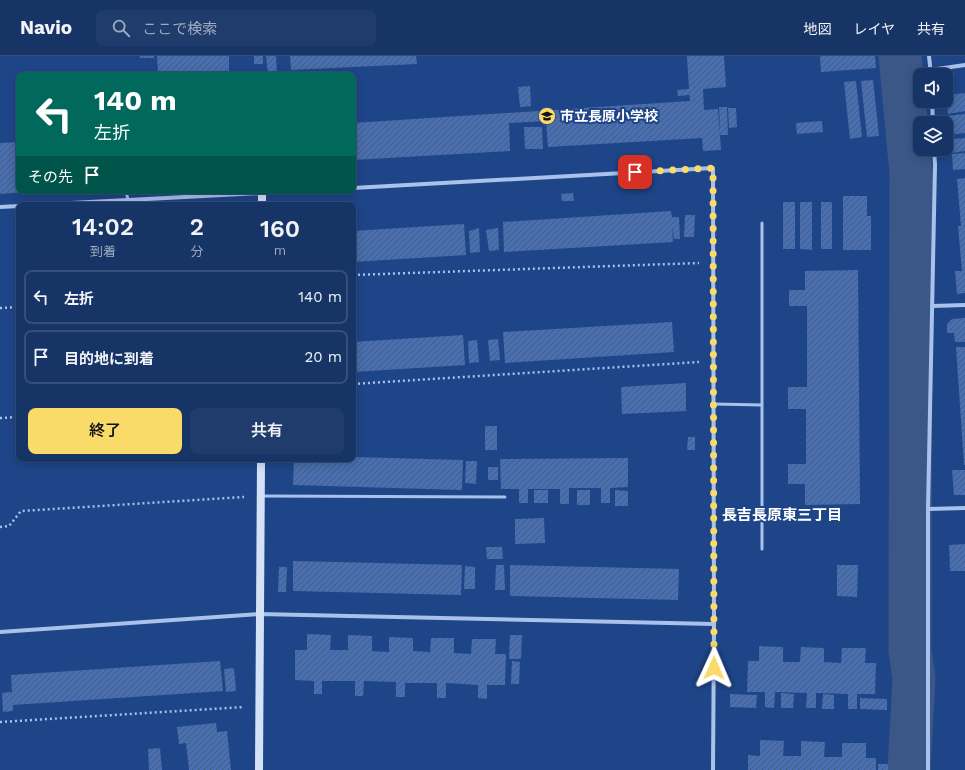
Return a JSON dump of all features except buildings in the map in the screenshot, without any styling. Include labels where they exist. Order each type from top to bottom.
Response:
[{"type":"street","points":[[929,56],[930,68]]},
{"type":"street","points":[[944,68],[965,65]]},
{"type":"street","points":[[928,770],[928,509],[934,156]]},
{"type":"street","points":[[356,188],[713,168],[713,770]]},
{"type":"street","points":[[90,202],[262,194],[262,202]]},
{"type":"street","points":[[0,207],[16,206]]},
{"type":"street","points":[[932,306],[965,305]]},
{"type":"street","points":[[259,770],[258,706],[261,462]]},
{"type":"street","points":[[928,509],[965,508]]},
{"type":"street","points":[[0,632],[260,614],[714,624]]},
{"type":"lane","points":[[127,194],[128,200]]},
{"type":"lane","points":[[762,223],[762,550]]},
{"type":"lane","points":[[714,404],[762,405]]},
{"type":"lane","points":[[260,496],[505,497]]},
{"type":"path","points":[[356,275],[713,263]]},
{"type":"path","points":[[0,308],[16,307]]},
{"type":"path","points":[[356,384],[714,362]]},
{"type":"path","points":[[0,418],[16,417]]},
{"type":"path","points":[[0,527],[9,526],[21,511],[260,496]]},
{"type":"path","points":[[0,722],[258,706]]},
{"type":"waterway","points":[[900,56],[911,173],[910,650],[914,679],[909,770]]},
{"type":"place","name":"市立長原小学校","points":[[547,116]]},
{"type":"district","name":"長吉長原東三丁目","points":[[782,515]]},
{"type":"route","points":[[635,172],[713,168],[714,668]]}]
